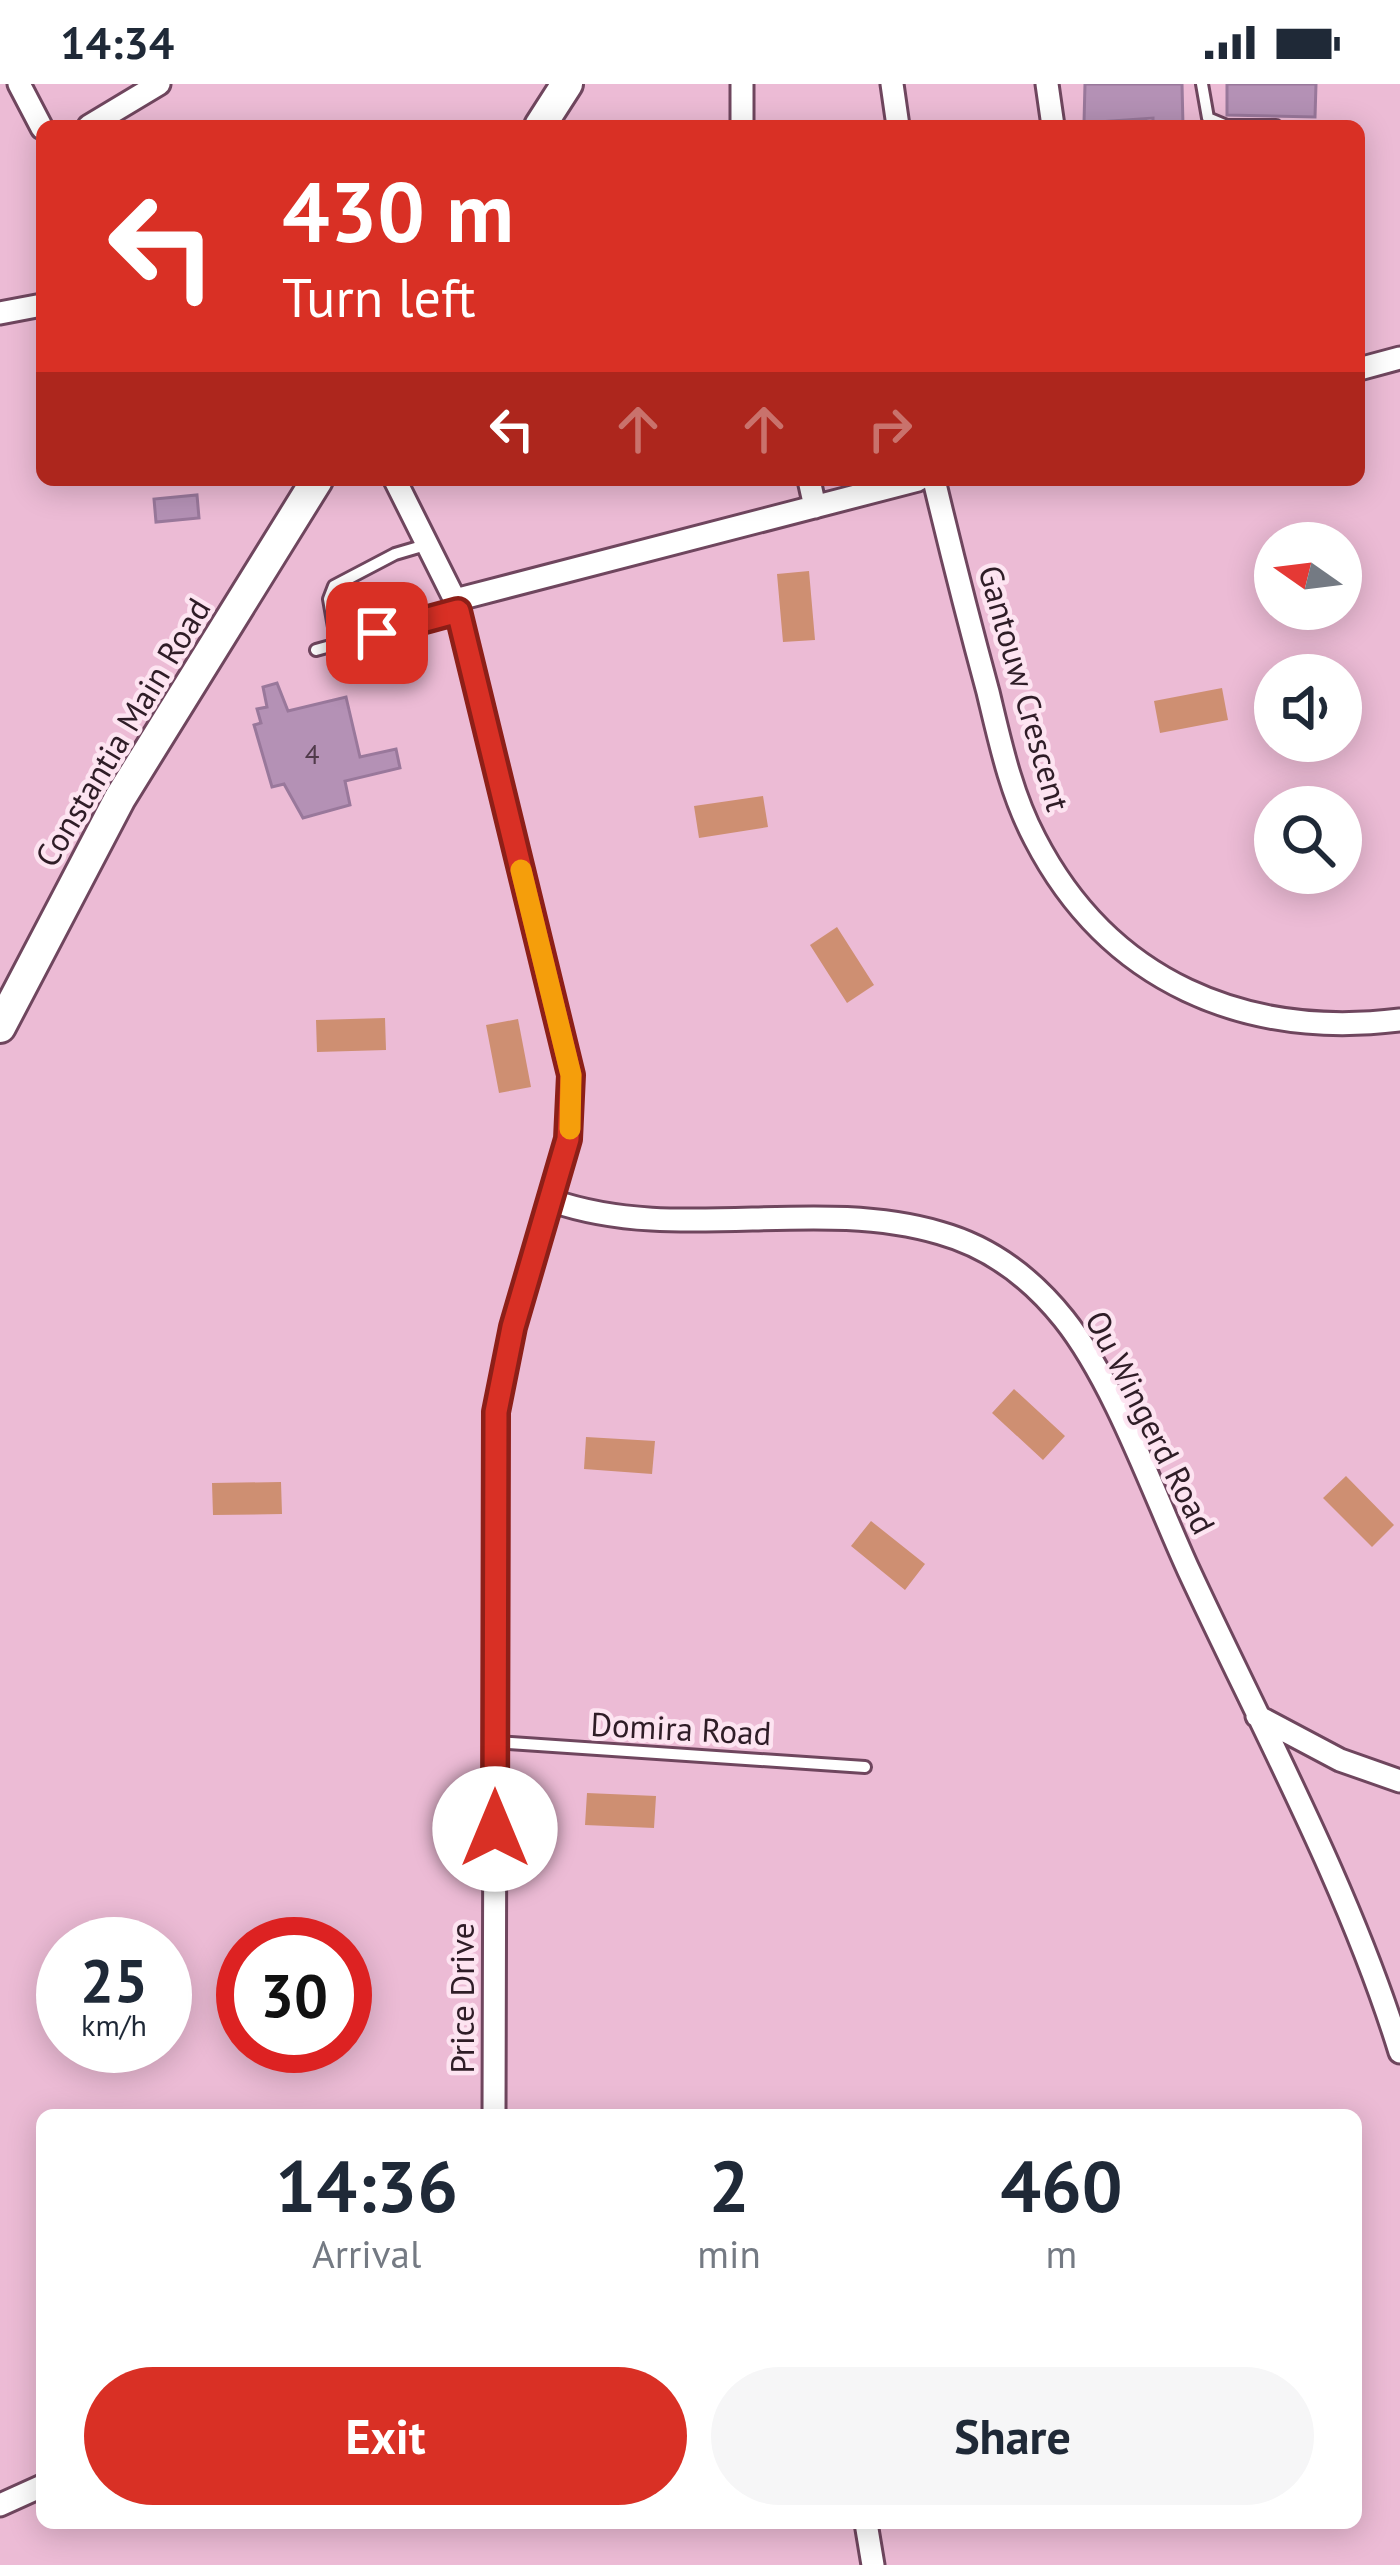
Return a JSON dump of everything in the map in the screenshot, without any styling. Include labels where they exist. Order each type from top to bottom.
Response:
[{"type":"main road","points":[[544,120],[566,84]]},
{"type":"main road","name":"Constantia Main Road","points":[[0,1027],[120,798],[313,486]]},
{"type":"street","points":[[19,84],[38,120]]},
{"type":"street","points":[[99,120],[159,84]]},
{"type":"street","points":[[742,84],[742,120]]},
{"type":"street","points":[[892,84],[897,120]]},
{"type":"street","points":[[1047,84],[1052,120]]},
{"type":"street","points":[[0,314],[36,306]]},
{"type":"street","points":[[1365,364],[1400,358]]},
{"type":"street","name":"Price Drive","points":[[398,486],[431,544],[456,605],[571,1075],[573,1111],[554,1201],[513,1327],[496,1412],[494,2109]]},
{"type":"street","points":[[810,486],[815,507]]},
{"type":"street","points":[[456,605],[895,486]]},
{"type":"street","name":"Gantouw Crescent","points":[[936,486],[1018,801],[1048,862],[1090,917],[1142,964],[1226,1009],[1325,1026],[1400,1020]]},
{"type":"street","name":"Ou Wingerd Road","points":[[554,1201],[638,1218],[833,1216],[892,1221],[973,1245],[1015,1270],[1063,1318],[1096,1372],[1365,1950],[1400,2052]]},
{"type":"street","points":[[1257,1716],[1340,1760],[1400,1781]]},
{"type":"street","points":[[0,2505],[36,2489]]},
{"type":"street","points":[[867,2529],[873,2565]]},
{"type":"lane","points":[[1202,84],[1208,118],[1213,120]]},
{"type":"lane","points":[[337,644],[329,599],[334,586],[395,554],[431,544]]},
{"type":"lane","points":[[316,650],[456,605]]},
{"type":"lane","name":"Domira Road","points":[[495,1742],[865,1767]]},
{"type":"shaded area","points":[[809,571],[815,640],[783,642],[777,574]]},
{"type":"shaded area","points":[[1222,688],[1228,720],[1160,733],[1154,701]]},
{"type":"shaded area","points":[[763,796],[768,827],[699,838],[694,806]]},
{"type":"shaded area","points":[[837,927],[874,985],[847,1003],[810,945]]},
{"type":"shaded area","points":[[385,1018],[386,1050],[317,1052],[316,1020]]},
{"type":"shaded area","points":[[518,1019],[531,1087],[499,1093],[486,1025]]},
{"type":"shaded area","points":[[1014,1389],[1065,1436],[1043,1460],[992,1413]]},
{"type":"shaded area","points":[[586,1437],[655,1441],[652,1474],[584,1469]]},
{"type":"shaded area","points":[[1346,1476],[1394,1525],[1372,1547],[1323,1498]]},
{"type":"shaded area","points":[[281,1482],[282,1514],[213,1515],[212,1483]]},
{"type":"shaded area","points":[[871,1521],[925,1564],[905,1590],[851,1546]]},
{"type":"shaded area","points":[[587,1793],[656,1796],[654,1828],[585,1825]]},
{"type":"building","points":[[1085,84],[1182,84],[1183,120],[1084,120]]},
{"type":"building","points":[[1227,84],[1316,84],[1315,117],[1227,115]]},
{"type":"building","points":[[197,495],[199,518],[156,522],[154,499]]},
{"type":"building","points":[[277,683],[288,711],[346,697],[360,757],[396,749],[400,768],[345,781],[350,805],[303,818],[284,784],[272,787],[254,725],[261,723],[257,709],[267,707],[263,687]]},
{"type":"slow traffic","points":[[521,870],[571,1075],[570,1129]]},
{"type":"route","points":[[377,633],[458,611],[571,1075],[573,1111],[568,1139],[554,1201],[513,1327],[496,1412],[495,1829]]}]
